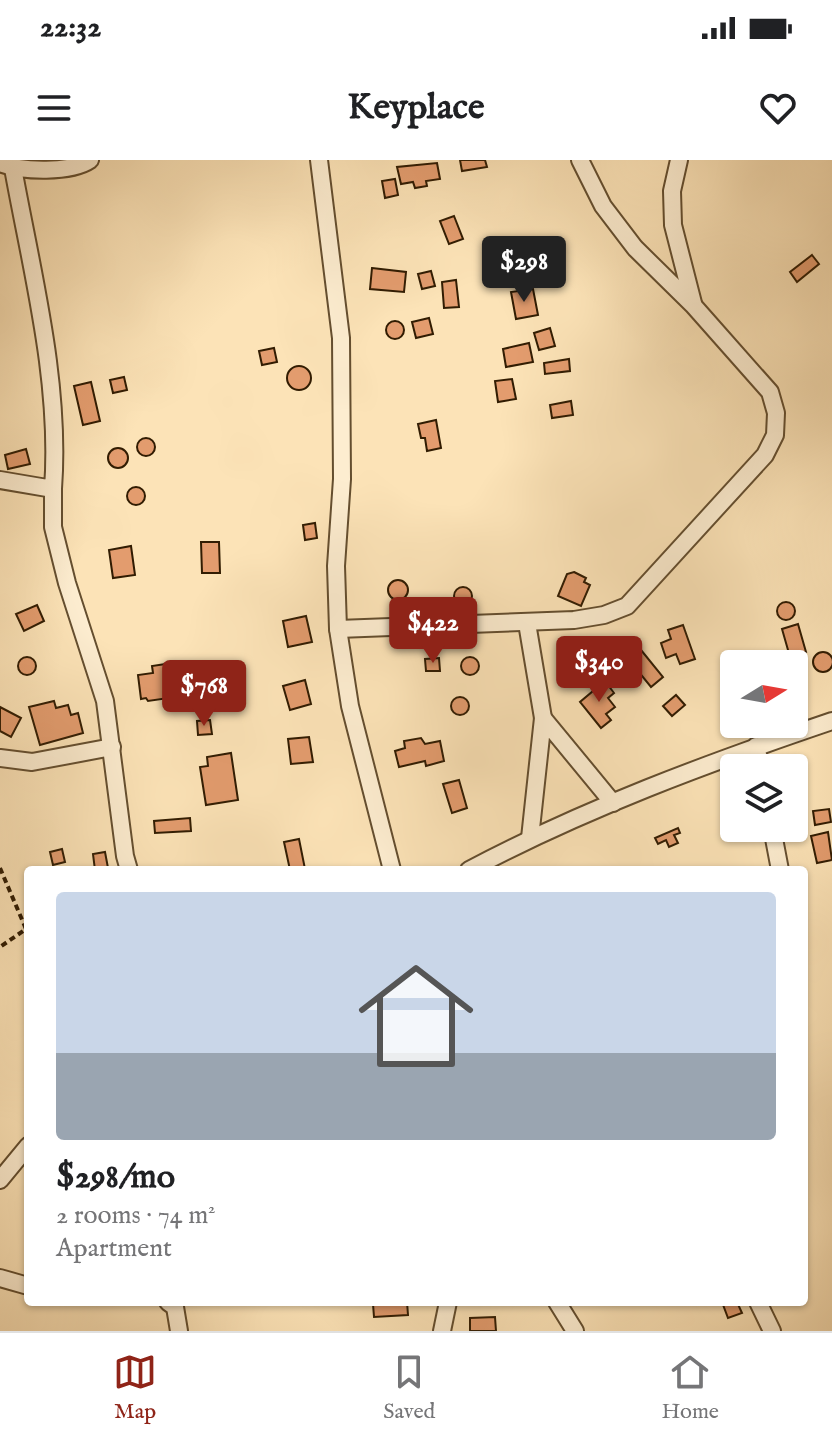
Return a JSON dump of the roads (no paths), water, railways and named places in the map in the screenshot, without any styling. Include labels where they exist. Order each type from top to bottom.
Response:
[{"type":"street","points":[[90,160],[82,166],[71,168],[6,166],[37,299],[53,409],[56,452],[53,527],[67,583],[95,666],[112,747],[128,866]]},
{"type":"street","points":[[319,160],[341,338],[342,479],[336,566],[338,629],[350,706],[391,866]]},
{"type":"street","points":[[338,629],[574,620],[604,615],[627,606],[765,455],[775,435],[776,413],[770,392],[693,305],[635,248],[603,206],[580,160]]},
{"type":"street","points":[[679,160],[672,191],[673,225],[693,305]]},
{"type":"street","points":[[0,480],[53,489]]},
{"type":"street","points":[[527,623],[543,718],[530,838]]},
{"type":"street","points":[[543,718],[613,803]]},
{"type":"street","points":[[477,866],[530,838],[613,803],[756,746],[832,721]]},
{"type":"street","points":[[756,746],[758,754]]},
{"type":"street","points":[[0,758],[32,762],[112,747]]},
{"type":"street","points":[[775,842],[779,866]]},
{"type":"street","points":[[0,1180],[24,1151]]},
{"type":"street","points":[[0,1278],[24,1285]]},
{"type":"street","points":[[174,1306],[179,1331]]},
{"type":"street","points":[[442,1331],[447,1306]]},
{"type":"street","points":[[559,1306],[575,1331]]},
{"type":"street","points":[[760,1306],[772,1331]]}]
